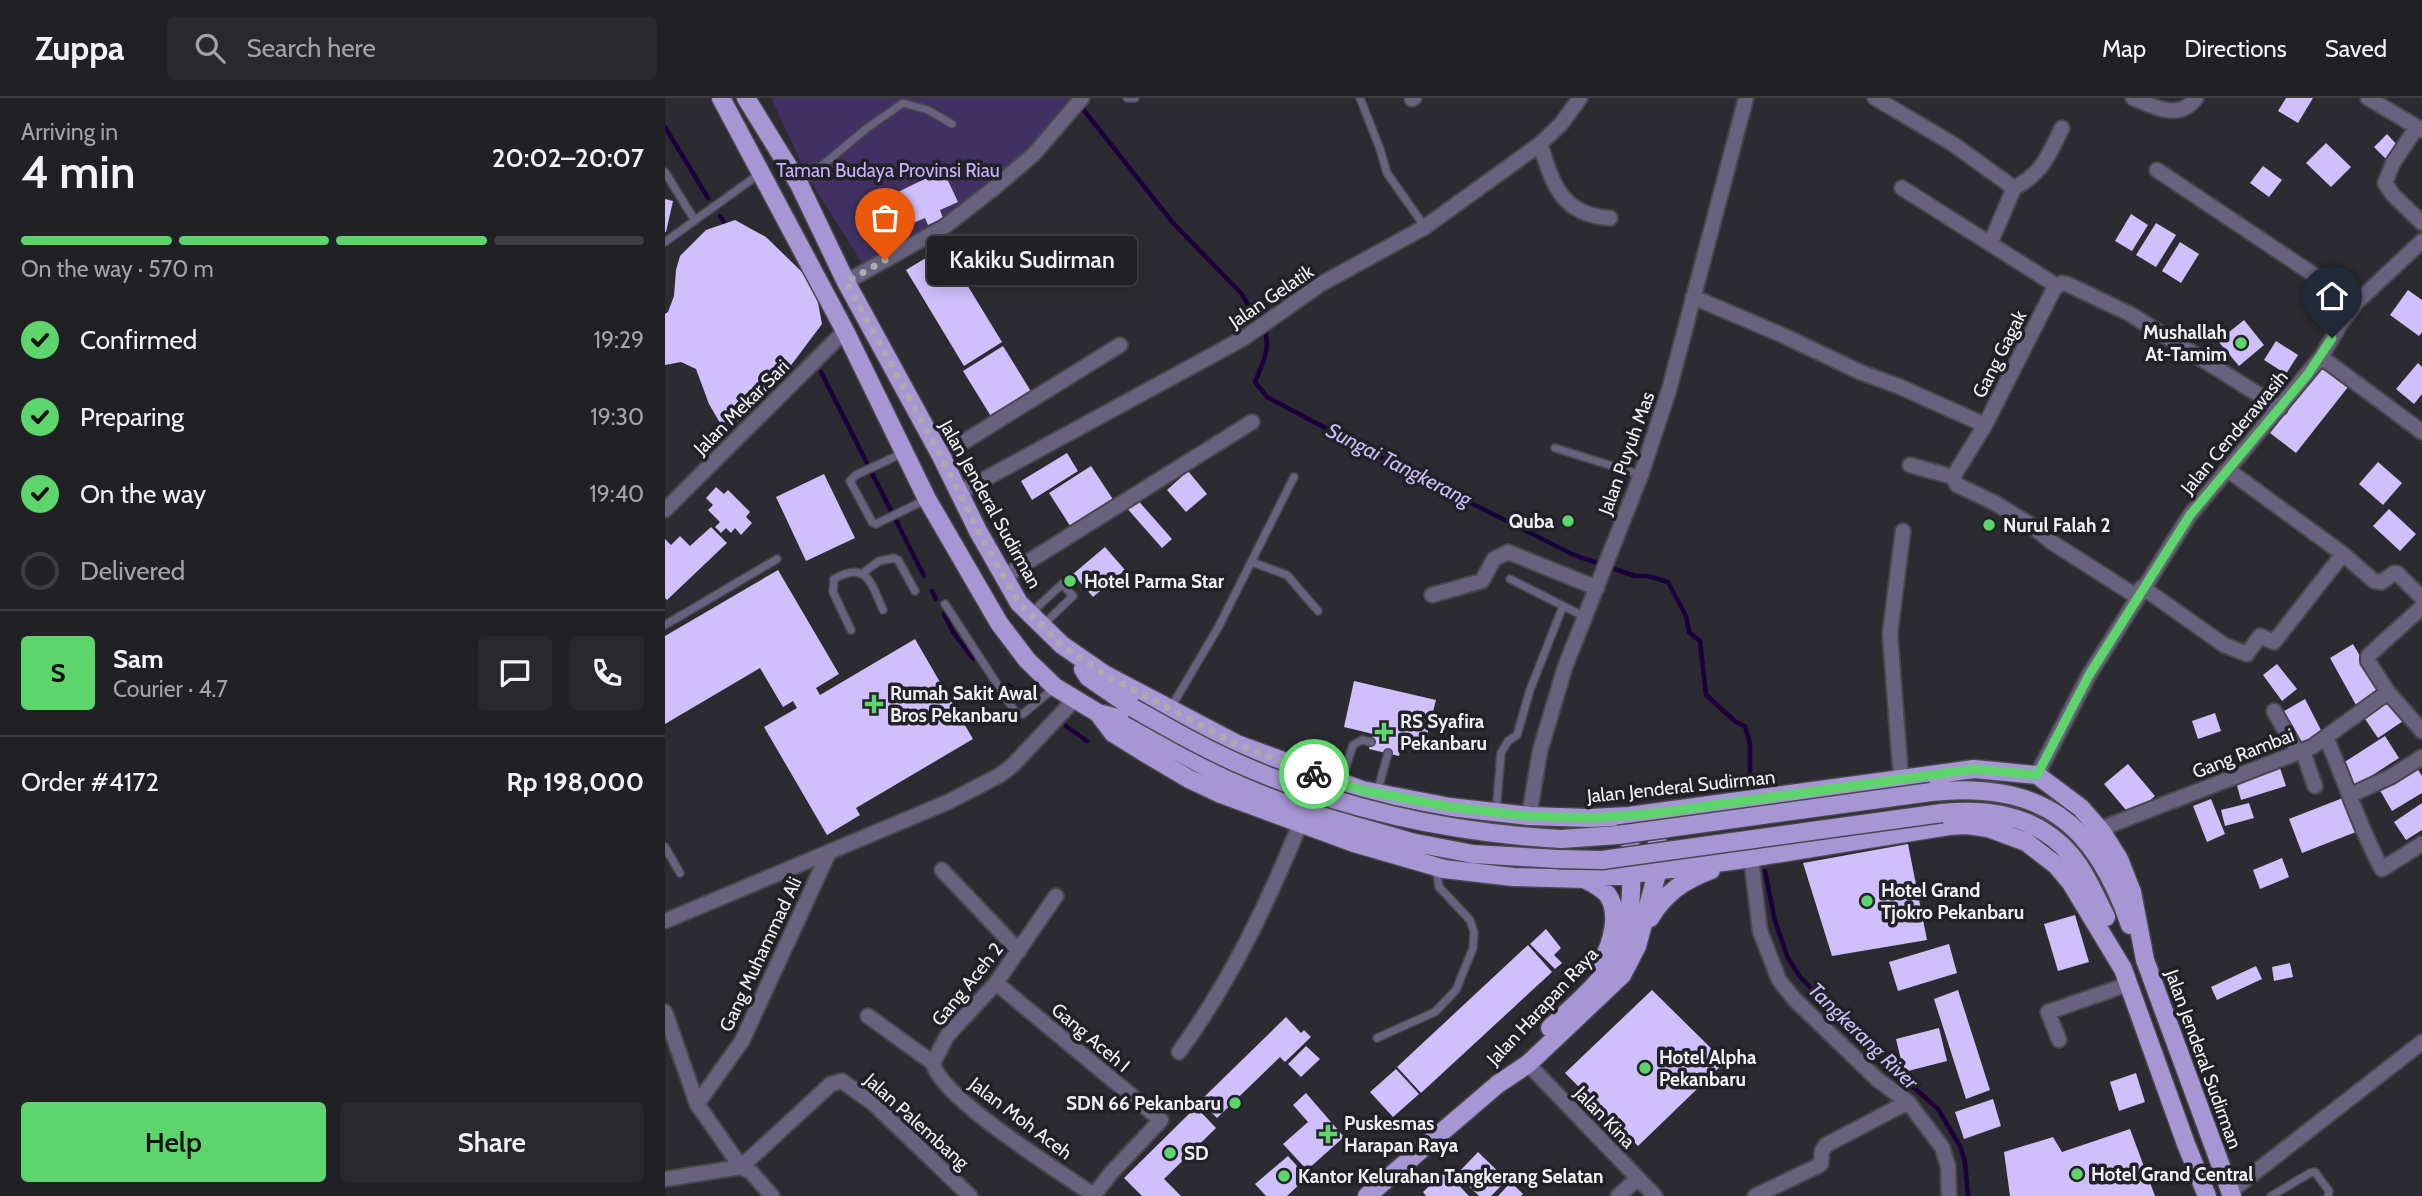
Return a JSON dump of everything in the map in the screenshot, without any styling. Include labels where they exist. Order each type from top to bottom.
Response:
[{"type":"main road","points":[[721,98],[845,331],[927,499],[999,623],[1027,660],[1055,687],[1098,713],[1114,717],[1130,715]]},
{"type":"main road","name":"Jalan Jenderal Sudirman","points":[[746,98],[799,184],[846,282],[1019,603],[1077,656],[1169,709],[1237,744],[1341,783],[1450,807],[1529,816],[1629,816],[1974,769],[2037,775],[2081,807],[2100,829],[2119,859],[2132,892],[2145,960],[2232,1194]]},
{"type":"main road","points":[[1077,656],[1088,677],[1130,715],[1228,759],[1318,794],[1394,816],[1476,831],[1561,839],[1618,835],[1956,789],[1982,789],[2012,794],[2059,815],[2085,839],[2102,863],[2115,890],[2129,946],[2126,976]]},
{"type":"main road","points":[[1098,713],[1114,733],[1189,779],[1221,794],[1393,856],[1436,866],[1521,877],[1584,878],[1744,859],[1967,825],[2008,834],[2026,842],[2056,865],[2071,883],[2126,976],[2207,1196]]},
{"type":"main road","points":[[1782,796],[1766,808],[1732,814],[1724,821],[1722,831],[1731,844],[1743,846],[1771,842],[1788,852]]},
{"type":"main road","name":"Jalan Harapan Raya","points":[[1367,1196],[1498,1084],[1528,1064],[1615,984],[1630,964],[1637,946],[1658,870],[1656,813]]},
{"type":"main road","points":[[1521,877],[1537,869],[1550,867],[1556,863],[1562,851],[1555,832],[1542,827],[1529,816]]},
{"type":"main road","name":"Jalan Harapan Raya","points":[[1498,1084],[1519,1056],[1607,970],[1622,946],[1626,932],[1631,874],[1629,816]]},
{"type":"main road","points":[[1637,946],[1651,916],[1662,900],[1676,887],[1695,876],[1744,859]]},
{"type":"main road","points":[[1574,1004],[1606,955],[1613,926],[1611,901],[1606,893],[1584,878]]},
{"type":"main road","points":[[2129,946],[2145,960]]},
{"type":"street","points":[[846,282],[944,227],[1034,154],[1082,98]]},
{"type":"street","name":"Jalan Gelatik","points":[[959,493],[1244,338],[1321,284],[1425,227],[1540,144],[1561,124],[1580,98]]},
{"type":"street","name":"Jalan Puyuh Mas","points":[[1529,816],[1540,751],[1565,667],[1641,475],[1669,390],[1746,98]]},
{"type":"street","points":[[1874,98],[1954,144],[2014,188]]},
{"type":"street","points":[[2133,98],[2161,110],[2176,111],[2186,108],[2196,98]]},
{"type":"street","points":[[2368,98],[2420,129],[2396,158],[2385,183],[2393,195],[2422,223]]},
{"type":"street","points":[[1990,244],[2014,188],[2037,173],[2062,128]]},
{"type":"street","points":[[1540,144],[1550,175],[1567,202],[1583,213],[1609,218]]},
{"type":"street","points":[[2157,170],[2356,303]]},
{"type":"street","points":[[1902,188],[2057,286],[2067,284],[2130,314],[2280,408]]},
{"type":"street","name":"Jalan Cenderawasih","points":[[2037,775],[2089,675],[2139,591],[2190,515],[2321,357],[2356,303],[2422,241]]},
{"type":"street","name":"Gang Gagak","points":[[1693,297],[1985,425],[2057,286]]},
{"type":"street","name":"Jalan Mekar Sari","points":[[665,510],[845,331]]},
{"type":"street","points":[[941,456],[1120,345]]},
{"type":"street","points":[[2321,357],[2422,432]]},
{"type":"street","points":[[1005,576],[1252,422]]},
{"type":"street","points":[[1953,477],[1985,425]]},
{"type":"street","points":[[1910,464],[1953,477],[1957,485],[1995,503],[2028,523],[2053,543],[2139,591],[2224,645],[2247,654],[2260,636],[2274,642],[2343,554]]},
{"type":"street","points":[[2228,470],[2343,554],[2374,581],[2382,582],[2397,573],[2422,598]]},
{"type":"street","points":[[1901,779],[1890,634],[1903,531]]},
{"type":"street","points":[[1432,595],[1482,581],[1493,561],[1508,552],[1599,583]]},
{"type":"street","points":[[2422,607],[2368,656],[2368,662],[2388,692],[2422,731]]},
{"type":"street","name":"Gang Rambai","points":[[2100,829],[2300,752],[2326,738],[2388,692]]},
{"type":"street","name":"Gang Muhammad Ali","points":[[665,921],[948,802],[1000,775],[1013,765],[1075,699]]},
{"type":"street","points":[[2274,710],[2300,752],[2315,786]]},
{"type":"street","points":[[2326,738],[2351,794],[2372,852],[2382,869],[2422,844]]},
{"type":"street","points":[[2351,794],[2392,776],[2422,757]]},
{"type":"street","points":[[1179,1052],[1209,1011],[1240,956],[1275,886],[1300,824]]},
{"type":"street","name":"Gang Muhammad Ali","points":[[697,1104],[742,1041],[829,852]]},
{"type":"street","points":[[1744,859],[1760,931],[1779,981],[1794,999],[1878,1080],[1908,1102],[1942,1147],[1948,1166],[1949,1196]]},
{"type":"street","points":[[942,870],[1019,951]]},
{"type":"street","name":"Gang Aceh 2","points":[[933,1063],[947,1037],[996,984],[1056,896]]},
{"type":"street","points":[[2059,1040],[2048,1012],[2126,976]]},
{"type":"street","name":"Gang Aceh I","points":[[996,984],[1161,1121],[1111,1173],[1094,1196]]},
{"type":"street","points":[[665,1012],[697,1104],[741,1167],[751,1172],[772,1196]]},
{"type":"street","name":"Jalan Moh Aceh","points":[[867,1016],[933,1063],[936,1074],[958,1096],[1021,1146],[1094,1196]]},
{"type":"street","points":[[2232,1194],[2422,1042]]},
{"type":"street","name":"Jalan Kina","points":[[1528,1064],[1655,1196]]},
{"type":"street","name":"Jalan Palembang","points":[[741,1167],[831,1084],[842,1081],[874,1104],[970,1196]]},
{"type":"street","points":[[1755,1196],[1818,1167],[1826,1145],[1908,1102]]},
{"type":"street","points":[[665,1179],[741,1167]]},
{"type":"street","points":[[1618,1196],[1638,1178]]},
{"type":"lane","points":[[1127,98],[1135,98]]},
{"type":"lane","points":[[1360,98],[1387,173],[1425,227]]},
{"type":"lane","points":[[799,184],[901,100],[928,110],[952,124]]},
{"type":"lane","points":[[665,172],[694,219]]},
{"type":"lane","points":[[665,242],[762,172]]},
{"type":"lane","points":[[1555,448],[1641,475]]},
{"type":"lane","points":[[904,453],[852,477],[850,481],[872,523],[876,524],[927,499]]},
{"type":"lane","points":[[1169,709],[1219,626],[1294,477]]},
{"type":"lane","points":[[863,573],[879,561],[894,558],[898,560],[915,591]]},
{"type":"lane","points":[[665,625],[778,559]]},
{"type":"lane","points":[[1252,562],[1287,575],[1318,611]]},
{"type":"lane","points":[[851,630],[832,585],[834,579],[848,572],[863,573],[884,610]]},
{"type":"lane","points":[[1510,579],[1586,617]]},
{"type":"lane","points":[[1062,584],[1073,597],[1037,620],[1062,584]]},
{"type":"lane","points":[[945,604],[1016,713],[1023,714],[1055,687]]},
{"type":"lane","points":[[1496,812],[1501,753],[1508,741],[1517,735],[1530,690],[1563,606]]},
{"type":"lane","points":[[1341,783],[1353,745],[1362,740],[1371,742]]},
{"type":"lane","points":[[1377,793],[1388,753]]},
{"type":"lane","points":[[665,847],[680,873]]},
{"type":"lane","points":[[1377,1038],[1435,1012],[1456,990],[1473,948],[1475,932],[1470,920],[1439,887],[1436,866]]},
{"type":"lane","points":[[2271,1196],[2310,1172],[2315,1172],[2329,1191],[2328,1196]]},
{"type":"green space","name":"Taman Budaya Provinsi Riau","points":[[771,98],[1072,98],[1041,134],[972,201],[865,268],[808,177]]},
{"type":"building","points":[[2286,98],[2313,98],[2298,123],[2278,111]]},
{"type":"building","points":[[2387,134],[2399,147],[2386,159],[2374,147]]},
{"type":"building","points":[[2326,143],[2351,167],[2331,187],[2306,163]]},
{"type":"building","points":[[2263,166],[2282,180],[2269,197],[2250,183]]},
{"type":"building","points":[[943,170],[958,202],[940,210],[943,218],[928,225],[925,218],[913,223],[898,192]]},
{"type":"building","points":[[665,199],[673,201],[666,232],[665,232]]},
{"type":"building","points":[[2131,214],[2148,225],[2132,251],[2115,241]]},
{"type":"building","points":[[735,220],[766,237],[803,273],[816,292],[822,324],[792,364],[738,421],[720,423],[709,404],[696,369],[681,362],[665,365],[665,314],[674,296],[680,256],[706,230]]},
{"type":"building","points":[[2156,223],[2176,235],[2156,267],[2136,255]]},
{"type":"building","points":[[2180,242],[2199,254],[2181,283],[2162,271]]},
{"type":"building","points":[[944,247],[1002,342],[964,366],[906,270]]},
{"type":"building","points":[[2408,290],[2422,300],[2422,332],[2419,336],[2390,315]]},
{"type":"building","name":"Mushallah At-Tamim","points":[[2244,320],[2264,345],[2239,366],[2218,341]]},
{"type":"building","points":[[2276,341],[2298,355],[2286,374],[2264,360]]},
{"type":"building","points":[[1003,346],[1032,393],[992,418],[963,371]]},
{"type":"building","points":[[2418,363],[2422,367],[2422,394],[2414,404],[2396,389]]},
{"type":"building","points":[[2322,367],[2348,387],[2296,453],[2270,433]]},
{"type":"building","points":[[1067,453],[1078,471],[1032,500],[1021,481]]},
{"type":"building","points":[[2378,462],[2402,483],[2383,505],[2359,484]]},
{"type":"building","points":[[1091,466],[1116,504],[1074,532],[1049,493]]},
{"type":"building","points":[[1188,471],[1207,494],[1186,512],[1167,490]]},
{"type":"building","points":[[824,474],[855,538],[806,561],[776,497]]},
{"type":"building","points":[[716,487],[724,494],[728,490],[750,512],[746,517],[752,523],[741,535],[735,528],[731,533],[726,528],[721,533],[715,527],[720,522],[708,510],[713,505],[706,498]]},
{"type":"building","points":[[1135,497],[1172,539],[1162,548],[1125,506]]},
{"type":"building","points":[[2389,509],[2416,534],[2400,551],[2373,526]]},
{"type":"building","points":[[711,527],[727,543],[667,600],[665,539],[671,545],[680,536],[690,546]]},
{"type":"building","points":[[1105,547],[1125,570],[1093,597],[1073,574]]},
{"type":"building","name":"Rumah Sakit Awal Bros Pekanbaru","points":[[778,570],[839,674],[816,688],[820,695],[915,639],[973,739],[856,808],[860,815],[827,835],[764,727],[797,708],[793,701],[783,707],[760,668],[665,724],[665,636]]},
{"type":"building","points":[[2353,644],[2380,691],[2356,705],[2330,658]]},
{"type":"building","points":[[2277,664],[2297,689],[2282,701],[2263,675]]},
{"type":"building","points":[[1354,681],[1436,700],[1424,747],[1402,742],[1399,756],[1369,749],[1373,734],[1344,727]]},
{"type":"building","points":[[2391,697],[2406,719],[2378,738],[2363,716]]},
{"type":"building","points":[[2305,699],[2323,734],[2297,748],[2279,714]]},
{"type":"building","points":[[2215,713],[2221,731],[2198,739],[2192,721]]},
{"type":"building","points":[[2385,736],[2399,758],[2354,787],[2340,765]]},
{"type":"building","points":[[2128,764],[2155,796],[2131,816],[2104,784]]},
{"type":"building","points":[[2415,765],[2422,776],[2422,793],[2392,811],[2378,787]]},
{"type":"building","points":[[2280,768],[2286,786],[2241,800],[2236,782]]},
{"type":"building","points":[[2348,796],[2361,830],[2302,853],[2289,819]]},
{"type":"building","points":[[2211,799],[2225,834],[2207,842],[2193,806]]},
{"type":"building","points":[[2249,803],[2254,818],[2225,826],[2221,810]]},
{"type":"building","points":[[2422,803],[2422,830],[2406,840],[2394,822]]},
{"type":"building","name":"Hotel Grand Tjokro Pekanbaru","points":[[1908,844],[1927,940],[1832,956],[1803,863]]},
{"type":"building","points":[[2282,858],[2289,877],[2260,889],[2253,870]]},
{"type":"building","points":[[2075,915],[2089,962],[2058,971],[2044,924]]},
{"type":"building","points":[[1546,929],[1561,948],[1554,955],[1562,963],[1555,969],[1530,944]]},
{"type":"building","points":[[1949,944],[1957,973],[1898,991],[1889,962]]},
{"type":"building","points":[[1528,945],[1552,972],[1421,1093],[1397,1067]]},
{"type":"building","points":[[2290,963],[2293,977],[2274,981],[2272,967]]},
{"type":"building","points":[[2256,966],[2262,979],[2217,1000],[2211,987]]},
{"type":"building","name":"Hotel Alpha Pekanbaru","points":[[1652,990],[1725,1062],[1638,1146],[1565,1073]]},
{"type":"building","points":[[1958,990],[1990,1090],[1966,1099],[1934,999]]},
{"type":"building","name":"SD","points":[[1286,1017],[1301,1033],[1304,1030],[1311,1037],[1285,1062],[1280,1057],[1217,1118],[1200,1101]]},
{"type":"building","points":[[1939,1028],[1947,1061],[1904,1072],[1896,1039]]},
{"type":"building","points":[[1306,1046],[1320,1059],[1301,1077],[1288,1064]]},
{"type":"building","points":[[1396,1069],[1419,1094],[1393,1117],[1370,1092]]},
{"type":"building","points":[[2136,1073],[2145,1102],[2119,1111],[2110,1082]]},
{"type":"building","points":[[1306,1093],[1344,1137],[1307,1170],[1283,1144],[1308,1122],[1293,1105]]},
{"type":"building","points":[[1993,1099],[2001,1126],[1964,1139],[1955,1112]]},
{"type":"building","name":"SD","points":[[1196,1107],[1216,1128],[1164,1179],[1181,1196],[1142,1196],[1124,1178]]},
{"type":"building","name":"Hotel Grand Central","points":[[2130,1129],[2155,1196],[2010,1196],[2004,1152],[2053,1137],[2062,1152]]},
{"type":"building","points":[[1478,1152],[1507,1180],[1491,1196],[1479,1196],[1457,1174]]},
{"type":"building","name":"Kantor Kelurahan Tangkerang Selatan","points":[[1288,1156],[1305,1175],[1300,1179],[1302,1182],[1287,1196],[1266,1196],[1255,1184]]},
{"type":"building","points":[[1445,1171],[1469,1196],[1426,1196],[1423,1192]]},
{"type":"building","points":[[1511,1182],[1523,1194],[1498,1196]]},
{"type":"waterway","name":"Sungai Tangkerang","points":[[1079,104],[1173,223],[1241,293],[1266,333],[1264,360],[1255,382],[1267,397],[1574,555],[1635,576],[1648,576],[1668,582],[1686,616],[1689,632],[1700,641],[1706,695],[1736,722],[1745,726],[1750,744],[1750,783]]},
{"type":"waterway","points":[[665,127],[708,198]]},
{"type":"waterway","points":[[720,216],[727,227]]},
{"type":"waterway","points":[[821,372],[924,576]]},
{"type":"waterway","points":[[932,591],[936,599]]},
{"type":"waterway","points":[[944,614],[953,632],[973,659]]},
{"type":"waterway","points":[[1008,685],[1025,697]]},
{"type":"waterway","points":[[1066,726],[1087,741]]},
{"type":"waterway","name":"Tangkerang River","points":[[1765,871],[1775,921],[1788,958],[1800,977],[1828,1006],[1938,1109],[1960,1146],[1965,1162],[1968,1196]]},
{"type":"way so far","points":[[885,260],[846,282],[1019,603],[1062,645],[1104,674],[1237,744],[1314,774]]},
{"type":"place","name":"Kakiku Sudirman","points":[[885,260]]},
{"type":"place","name":"Mushallah At-Tamim","points":[[2241,343]]},
{"type":"place","name":"Quba","points":[[1568,521]]},
{"type":"place","name":"Nurul Falah 2","points":[[1989,525]]},
{"type":"place","name":"Hotel Parma Star","points":[[1070,581]]},
{"type":"place","name":"Rumah Sakit Awal Bros Pekanbaru","points":[[874,704]]},
{"type":"place","name":"RS Syafira Pekanbaru","points":[[1384,732]]},
{"type":"place","name":"Hotel Grand Tjokro Pekanbaru","points":[[1867,901]]},
{"type":"place","name":"Hotel Alpha Pekanbaru","points":[[1645,1068]]},
{"type":"place","name":"SDN 66 Pekanbaru","points":[[1235,1103]]},
{"type":"place","name":"Puskesmas Harapan Raya","points":[[1328,1134]]},
{"type":"place","name":"SD","points":[[1170,1153]]},
{"type":"place","name":"Hotel Grand Central","points":[[2077,1174]]},
{"type":"place","name":"Kantor Kelurahan Tangkerang Selatan","points":[[1284,1176]]},
{"type":"route","points":[[1314,774],[1362,790],[1450,807],[1529,816],[1589,818],[1656,813],[1974,769],[2037,775],[2089,675],[2136,596],[2190,515],[2308,374],[2332,338]]}]
